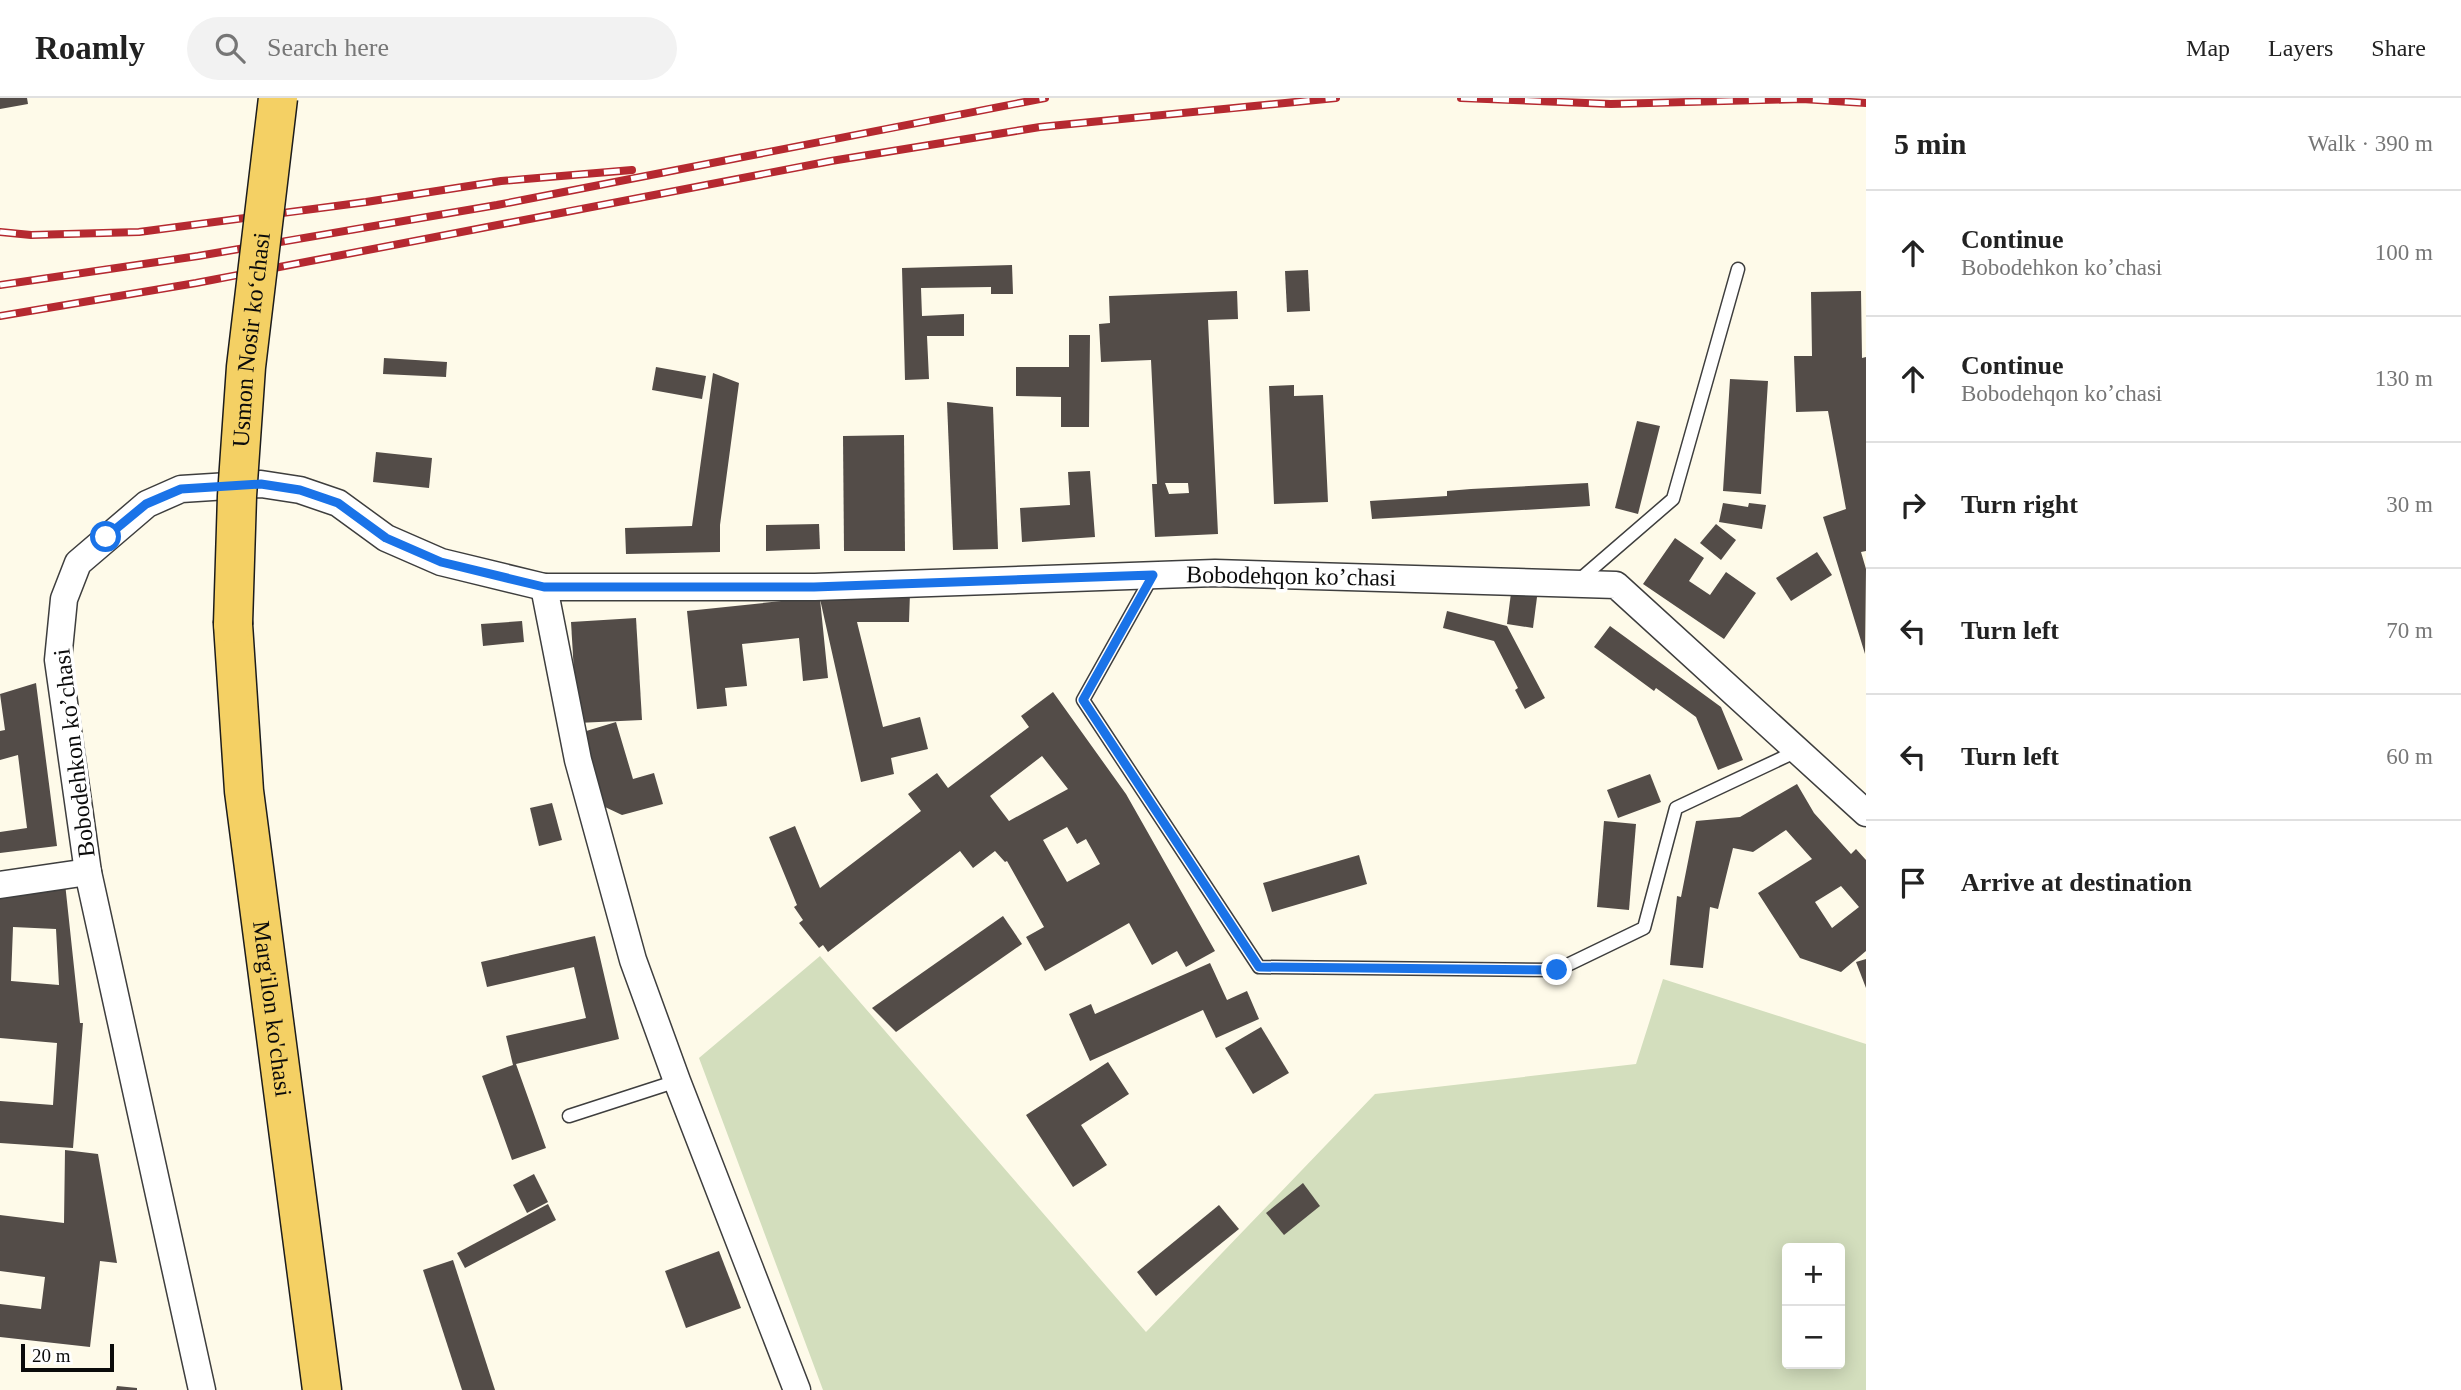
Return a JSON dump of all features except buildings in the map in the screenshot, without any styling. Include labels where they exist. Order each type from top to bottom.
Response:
[{"type":"main road","name":"Usmon Nosir ko‘chasi","points":[[233,624],[237,496],[246,367],[278,98]]},
{"type":"main road","name":"Marg'ilon ko'chasi","points":[[233,624],[244,791],[323,1390]]},
{"type":"street","name":"Bobodehkon koʼchasi","points":[[202,1390],[88,872],[58,660],[64,600],[78,563],[146,504],[181,489],[261,484],[300,490],[338,503],[386,538],[441,562],[544,587]]},
{"type":"street","name":"Bobodehqon koʼchasi","points":[[544,587],[814,587],[1215,573],[1616,585],[1866,813]]},
{"type":"street","points":[[544,587],[578,761],[633,960],[797,1390]]},
{"type":"street","points":[[0,885],[88,872]]},
{"type":"lane","points":[[1576,583],[1673,499],[1738,270]]},
{"type":"lane","points":[[1153,575],[1083,700],[1259,967],[1557,970],[1644,928],[1676,808],[1798,751]]},
{"type":"lane","points":[[569,1116],[677,1081]]},
{"type":"green space","points":[[820,956],[1146,1332],[1375,1094],[1636,1064],[1663,979],[1866,1044],[1866,1390],[823,1390],[699,1058]]},
{"type":"railway","points":[[0,285],[198,256],[497,205],[1045,98]]},
{"type":"railway","points":[[0,316],[196,283],[831,161],[1040,127],[1336,98]]},
{"type":"railway","points":[[1461,98],[1611,104],[1802,99],[1866,103]]},
{"type":"railway","points":[[0,232],[31,235],[139,232],[501,181],[632,170]]},
{"type":"route","points":[[106,537],[146,504],[181,489],[261,484],[300,490],[338,503],[386,538],[441,562],[544,587],[814,587],[1153,575],[1083,700],[1259,967],[1557,970]]}]
